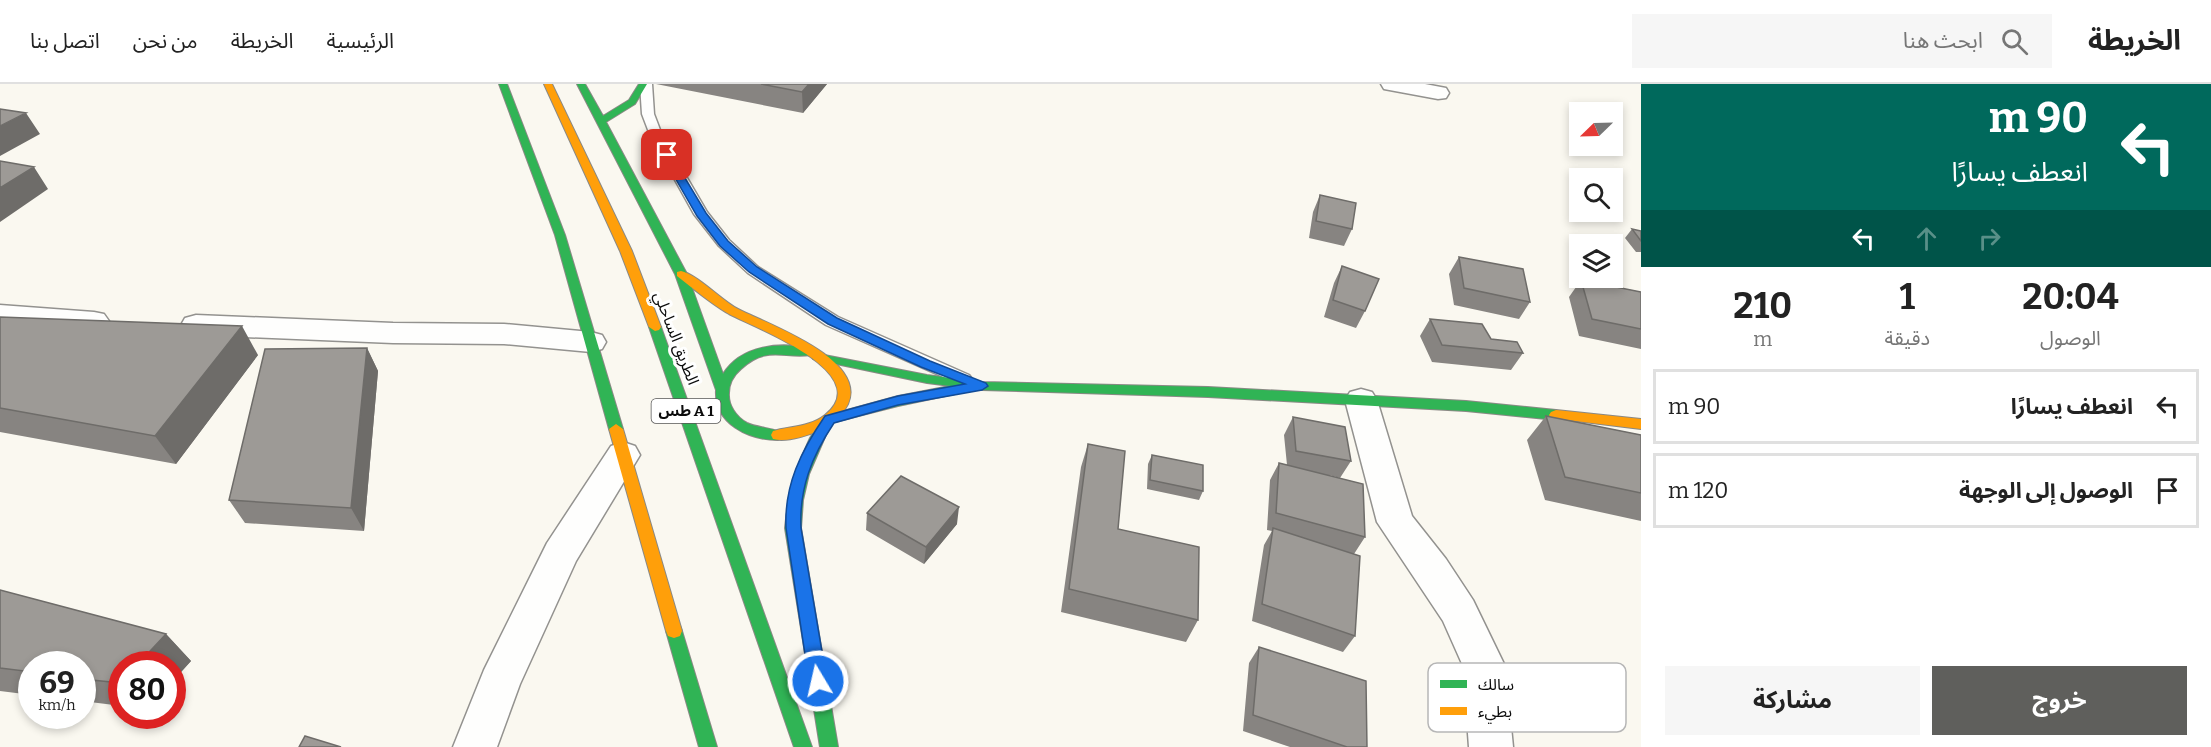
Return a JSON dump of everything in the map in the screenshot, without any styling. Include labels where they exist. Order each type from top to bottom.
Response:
[{"type":"main road","points":[[503,84],[560,235],[708,747]]},
{"type":"main road","name":"الطريق الساحلي","points":[[548,84],[626,251],[666,355],[803,747]]},
{"type":"main road","points":[[588,84],[581,84],[681,274],[721,388],[722,404],[729,415],[740,425],[756,432],[792,435],[898,401],[982,386]]},
{"type":"main road","points":[[601,121],[632,102],[644,84]]},
{"type":"main road","points":[[681,274],[731,310],[834,367],[842,377],[845,389],[844,402],[827,422],[804,461],[792,505],[793,528],[829,747]]},
{"type":"main road","points":[[721,388],[732,368],[744,359],[758,353],[775,350],[813,354],[927,379],[982,386],[1208,392],[1466,406],[1641,424]]},
{"type":"street","points":[[1392,84],[1438,93]]},
{"type":"street","points":[[0,314],[124,322]]},
{"type":"street","points":[[170,324],[393,333],[504,334],[591,342]]},
{"type":"street","points":[[1361,400],[1395,522],[1432,570],[1459,612],[1483,663]]},
{"type":"street","points":[[475,747],[499,684],[560,554],[623,455]]},
{"type":"street","points":[[1490,732],[1491,747]]},
{"type":"lane","points":[[644,84],[648,114],[656,135],[701,214],[731,250],[753,270],[832,321],[925,364],[982,386]]},
{"type":"building","points":[[761,84],[809,84],[802,92]]},
{"type":"building","points":[[0,109],[26,113],[0,126]]},
{"type":"building","points":[[0,161],[34,167],[0,188]]},
{"type":"building","points":[[1320,195],[1356,203],[1352,229],[1316,221]]},
{"type":"building","points":[[1632,229],[1641,231],[1641,241]]},
{"type":"building","points":[[1459,257],[1523,269],[1530,302],[1464,288]]},
{"type":"building","points":[[1342,266],[1379,279],[1365,311],[1333,300]]},
{"type":"building","points":[[1583,288],[1621,288],[1641,292],[1641,329],[1592,319]]},
{"type":"building","points":[[0,317],[242,326],[155,436],[0,408]]},
{"type":"building","points":[[1430,319],[1482,324],[1491,339],[1517,342],[1523,353],[1442,345]]},
{"type":"building","points":[[367,348],[351,508],[229,500],[265,349]]},
{"type":"building","points":[[1546,416],[1641,435],[1641,493],[1565,477]]},
{"type":"building","points":[[1293,417],[1345,427],[1351,461],[1296,451]]},
{"type":"building","points":[[1088,444],[1125,451],[1118,529],[1199,547],[1198,620],[1069,589]]},
{"type":"building","points":[[1152,455],[1203,465],[1203,491],[1150,480]]},
{"type":"building","points":[[1279,463],[1363,484],[1365,537],[1276,513]]},
{"type":"building","points":[[901,476],[959,507],[926,547],[867,513]]},
{"type":"building","points":[[1273,528],[1360,556],[1355,636],[1262,604]]},
{"type":"building","points":[[0,590],[166,634],[150,651],[108,651],[108,682],[96,680],[96,651],[18,651],[18,670],[0,668]]},
{"type":"building","points":[[1259,647],[1366,681],[1367,747],[1347,747],[1253,715]]},
{"type":"building","points":[[305,736],[341,747],[299,747]]},
{"type":"traffic: fast","points":[[503,84],[560,235],[616,429]]},
{"type":"traffic: fast","points":[[581,84],[681,274],[721,388]]},
{"type":"traffic: fast","points":[[601,121],[632,102],[643,84]]},
{"type":"traffic: fast","points":[[655,327],[803,747]]},
{"type":"traffic: fast","points":[[778,435],[755,432],[740,425],[729,416],[723,405],[722,393],[725,381],[742,360],[757,353],[769,350],[808,352]]},
{"type":"traffic: fast","points":[[817,356],[927,379],[982,386],[1208,392],[1466,406],[1556,415]]},
{"type":"traffic: fast","points":[[830,419],[898,401],[950,391]]},
{"type":"traffic: fast","points":[[825,424],[802,474],[793,528],[829,747]]},
{"type":"traffic: fast","points":[[674,631],[708,747]]},
{"type":"traffic: slow","points":[[548,84],[626,251],[655,327]]},
{"type":"traffic: slow","points":[[681,274],[726,307],[823,359],[841,378],[844,388],[843,397],[841,404],[830,418],[805,430],[778,435]]},
{"type":"traffic: slow","points":[[1556,415],[1641,424]]},
{"type":"traffic: slow","points":[[616,429],[674,631]]},
{"type":"route","points":[[667,155],[701,214],[724,243],[753,270],[832,321],[925,364],[982,386],[927,394],[855,411],[825,423],[812,445],[804,461],[792,505],[793,528],[818,681]]}]
